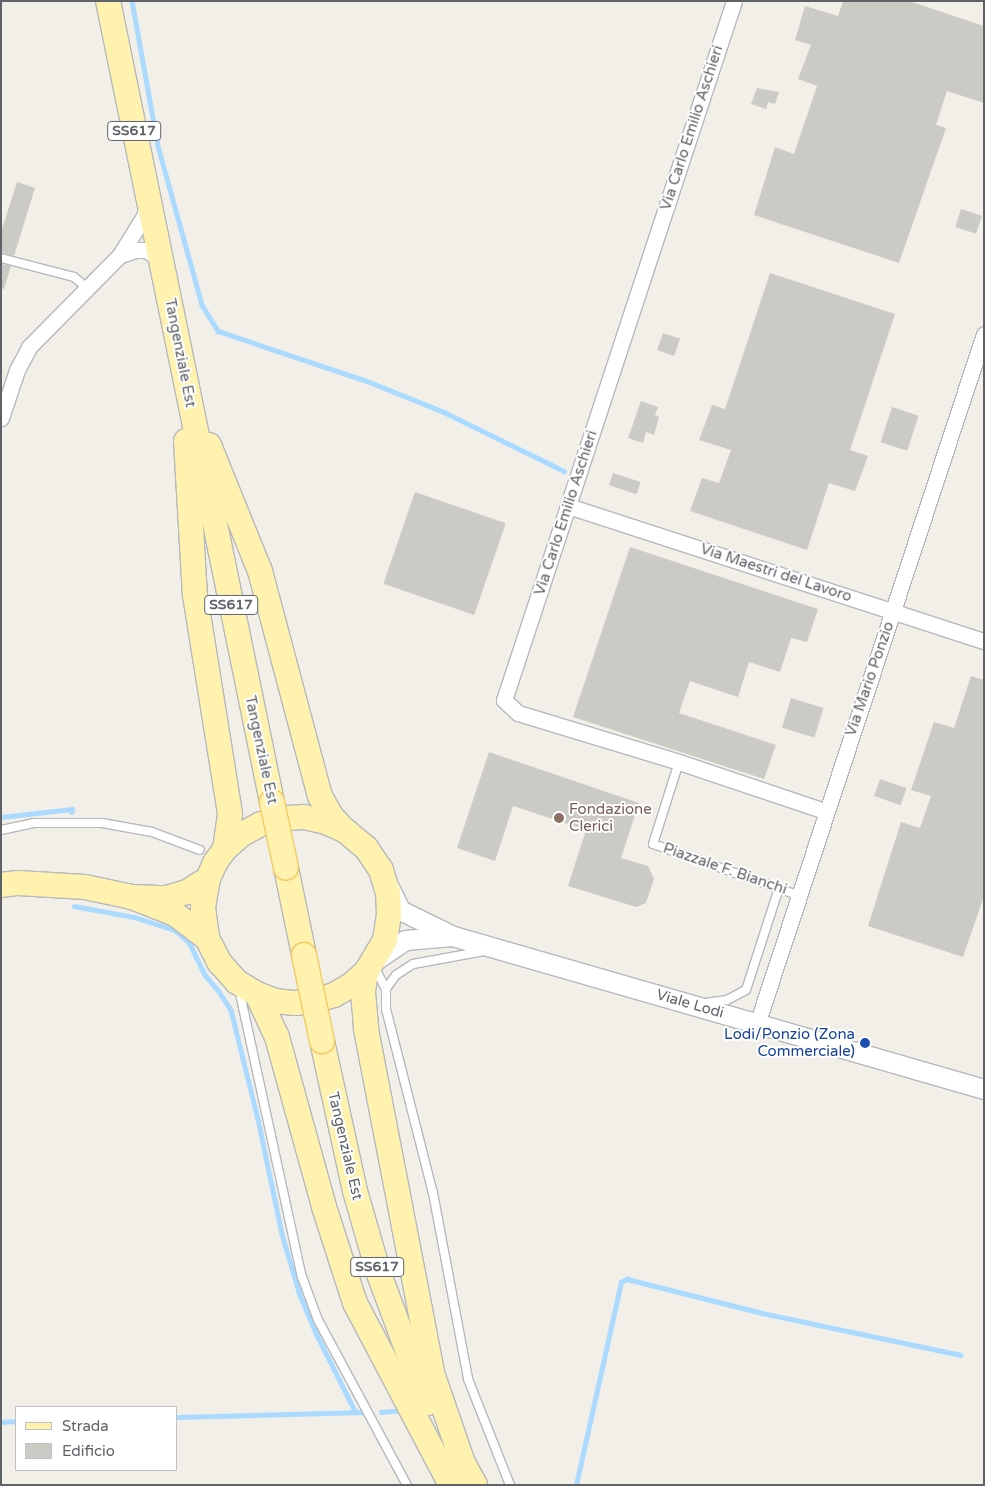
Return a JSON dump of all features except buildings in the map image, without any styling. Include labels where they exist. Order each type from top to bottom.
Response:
[{"type":"main road","name":"Tangenziale Est","points":[[108,1],[272,802],[355,1192],[379,1274],[409,1357],[462,1485]]},
{"type":"main road","points":[[191,408],[216,458],[260,571],[320,796],[331,816],[366,848],[380,870],[388,893],[389,916],[385,940],[371,965],[363,992],[366,1029],[432,1372],[463,1463],[474,1485]]},
{"type":"main road","points":[[191,408],[186,440],[196,595],[230,814],[225,849],[208,879],[203,908],[207,938],[219,962],[247,988],[277,1037],[324,1208],[355,1303],[450,1485]]},
{"type":"main road","points":[[225,849],[248,831],[261,824],[282,818],[304,817],[326,822],[346,831]]},
{"type":"main road","points":[[132,897],[166,898],[187,892],[208,879]]},
{"type":"main road","points":[[1,885],[18,883],[86,887],[132,897],[175,914],[207,938]]},
{"type":"main road","points":[[247,988],[276,1001],[295,1003],[315,1001],[334,995],[351,985],[371,965]]},
{"type":"street","name":"Via Carlo Emilio Aschieri","points":[[734,1],[504,700],[518,713],[679,762],[825,811]]},
{"type":"street","points":[[1,418],[22,359],[40,333],[120,256],[144,216],[149,202]]},
{"type":"street","points":[[120,256],[135,250],[146,250],[161,260]]},
{"type":"street","name":"Via Mario Ponzio","points":[[757,1024],[800,896],[825,811],[984,334]]},
{"type":"street","name":"Via Maestri del Lavoro","points":[[568,506],[984,641]]},
{"type":"street","name":"Viale Lodi","points":[[380,870],[400,910],[453,936],[984,1089]]},
{"type":"street","name":"Viale Lodi","points":[[371,965],[405,940],[453,936]]},
{"type":"lane","points":[[1,258],[74,277],[86,288]]},
{"type":"lane","name":"Piazzale F. Bianchi","points":[[679,762],[653,844],[800,896]]},
{"type":"lane","points":[[1,830],[33,824],[102,823],[152,832],[200,850]]},
{"type":"lane","points":[[692,1005],[727,1000],[746,990],[779,888]]},
{"type":"lane","points":[[386,989],[396,974],[413,964],[500,950]]},
{"type":"lane","points":[[371,965],[386,989],[386,1008],[433,1193],[468,1379],[510,1485]]},
{"type":"lane","points":[[247,988],[302,1277],[318,1320],[408,1485]]},
{"type":"waterway","points":[[132,1],[158,146],[202,305],[218,331],[367,381],[444,412],[564,471]]},
{"type":"waterway","points":[[1,817],[72,809],[72,812]]},
{"type":"waterway","points":[[74,906],[134,917],[175,930],[189,942],[205,975],[231,1010],[258,1119],[282,1234],[300,1295],[316,1333],[356,1413]]},
{"type":"waterway","points":[[576,1485],[621,1282],[627,1279],[762,1313],[961,1355]]},
{"type":"waterway","points":[[381,1412],[403,1410]]},
{"type":"waterway","points":[[178,1417],[365,1412]]},
{"type":"waterway","points":[[1,1422],[15,1421]]},
{"type":"place","name":"Fondazione Clerici","points":[[559,818]]},
{"type":"place","name":"Lodi/Ponzio (Zona Commerciale)","points":[[865,1043]]}]
